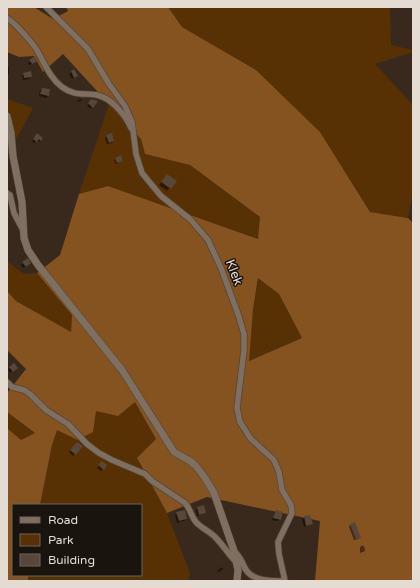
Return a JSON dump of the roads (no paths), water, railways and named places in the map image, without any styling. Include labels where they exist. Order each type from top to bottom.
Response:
[{"type":"street","name":"Klek","points":[[46,7],[88,49],[109,84],[130,114],[136,154],[142,173],[161,196],[190,219],[208,240],[221,268],[238,314],[244,341],[237,408],[240,422],[252,439],[274,460],[279,472],[282,490],[291,505],[292,513],[278,542],[284,581]]},
{"type":"street","points":[[7,18],[37,50],[57,83],[63,88],[72,92],[82,95],[98,95],[110,102],[124,116],[134,135]]},
{"type":"street","points":[[7,116],[22,202],[23,230],[26,244],[31,255],[122,370],[172,449],[178,455],[196,466],[205,478],[214,493],[234,551],[238,574],[237,581]]},
{"type":"street","points":[[7,193],[10,195],[17,220],[23,230]]},
{"type":"street","points":[[7,382],[12,386],[24,390],[30,394],[46,410],[68,424],[87,444],[99,453],[145,474],[156,485],[185,503],[188,506],[194,520],[204,530],[216,537],[226,552],[236,562]]},
{"type":"street","points":[[234,551],[242,560],[248,572],[254,576],[271,581],[284,581]]}]
